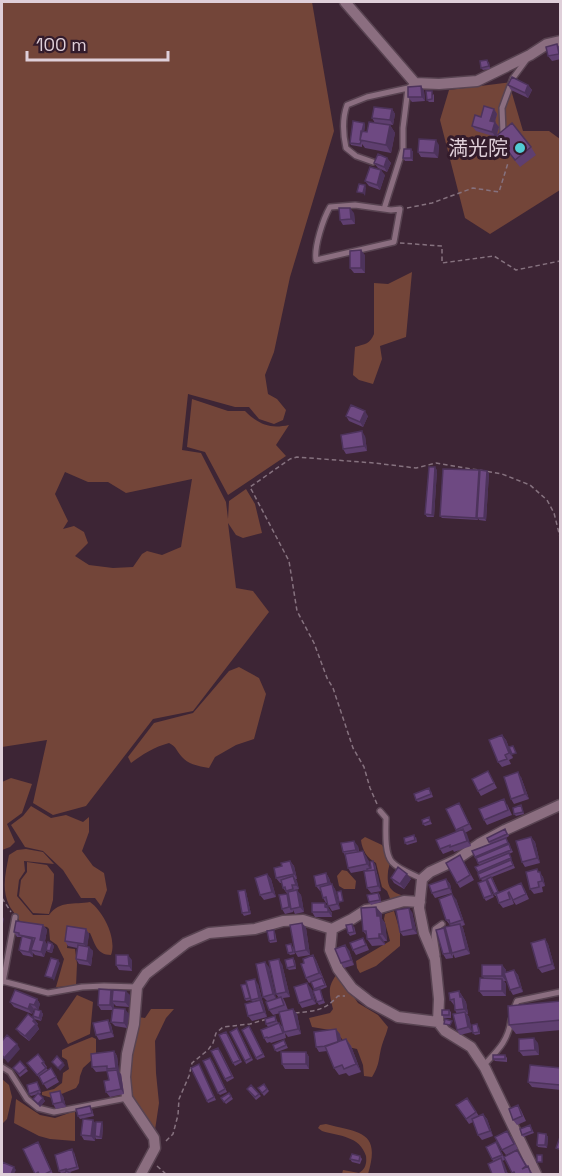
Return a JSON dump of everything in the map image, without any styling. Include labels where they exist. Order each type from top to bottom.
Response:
[{"type":"street","points":[[345,2],[411,85],[477,81],[547,44],[561,41]]},
{"type":"street","points":[[536,1174],[484,1065],[471,1047],[445,1031],[438,1022],[439,999],[435,959],[424,933],[419,908],[422,879],[430,872],[456,860],[505,830],[561,805]]},
{"type":"street","points":[[141,1174],[155,1148],[154,1138],[127,1098],[125,1077],[127,1054],[134,1024],[137,987],[146,974],[186,944],[209,933],[255,929],[283,921],[303,920],[332,929],[366,910],[404,901],[420,902]]},
{"type":"street","points":[[332,929],[330,950],[338,969],[352,988],[370,1002],[398,1017],[438,1022]]},
{"type":"lane","points":[[503,132],[502,108],[513,78],[530,55]]},
{"type":"lane","points":[[373,162],[356,156],[346,148],[343,136],[344,114],[347,105],[411,85],[403,128],[403,149],[384,209]]},
{"type":"lane","points":[[355,205],[400,209],[394,242],[316,260],[315,252],[326,213],[330,207],[355,205]]},
{"type":"lane","points":[[380,811],[386,818],[389,860],[422,879]]},
{"type":"lane","points":[[15,917],[2,982],[48,993],[82,987],[137,987]]},
{"type":"lane","points":[[435,959],[437,953],[435,928],[442,924]]},
{"type":"lane","points":[[484,1065],[500,1049],[509,1033],[512,1013],[517,1001],[561,992]]},
{"type":"lane","points":[[2,1066],[10,1072],[27,1099],[38,1108],[54,1112],[127,1098]]},
{"type":"path","points":[[400,209],[432,203],[473,188],[499,192],[508,163]]},
{"type":"path","points":[[394,242],[441,246],[442,263],[494,256],[516,270],[561,261]]},
{"type":"path","points":[[380,811],[364,767],[353,748],[333,688],[314,643],[297,611],[288,561],[250,487],[297,457],[416,468],[436,463],[473,468],[502,474],[530,484],[548,500],[561,537]]},
{"type":"path","points":[[2,898],[15,917]]},
{"type":"path","points":[[294,1013],[317,1011],[330,1005],[338,996],[361,995]]},
{"type":"path","points":[[154,1144],[168,1140],[173,1134],[179,1099],[192,1063],[208,1050],[216,1033],[223,1027],[268,1019]]},
{"type":"path","points":[[148,1161],[166,1174]]},
{"type":"shaded area","points":[[2,2],[312,2],[334,131],[290,277],[274,352],[265,375],[268,394],[277,399],[286,410],[283,420],[274,424],[259,419],[249,407],[235,407],[188,394],[182,450],[201,453],[226,502],[228,519],[229,501],[246,489],[255,504],[262,533],[243,538],[236,535],[228,523],[236,588],[253,591],[269,612],[193,711],[153,719],[86,806],[53,815],[33,803],[47,740],[2,747]],"holes":[[[65,472],[88,482],[108,482],[126,493],[192,479],[181,547],[162,555],[147,551],[133,567],[113,568],[89,565],[75,556],[88,543],[84,532],[74,526],[63,529],[68,521],[55,494]]]},
{"type":"shaded area","points":[[511,82],[511,90],[523,131],[549,131],[560,139],[560,190],[490,234],[465,218],[440,120],[449,90]]},
{"type":"shaded area","points":[[412,272],[406,337],[380,346],[382,359],[373,384],[359,380],[353,375],[355,347],[369,342],[374,334],[374,283],[388,284]]},
{"type":"shaded area","points":[[192,399],[228,411],[245,411],[265,425],[289,425],[276,445],[286,456],[228,495],[205,452],[187,447]]},
{"type":"shaded area","points":[[239,667],[259,678],[266,694],[254,739],[236,745],[215,757],[209,768],[188,762],[169,743],[149,751],[131,763],[128,757],[154,723],[193,713],[229,671]]},
{"type":"shaded area","points":[[11,778],[32,784],[22,813],[7,824],[15,842],[2,850],[2,782]]},
{"type":"shaded area","points":[[31,806],[51,818],[66,815],[83,822],[89,817],[89,832],[82,851],[93,866],[104,873],[107,890],[101,906],[95,898],[81,898],[63,870],[43,851],[25,847],[11,825]]},
{"type":"shaded area","points":[[365,837],[382,845],[389,864],[388,883],[392,890],[410,898],[391,901],[387,891],[382,887],[376,863],[364,850],[361,840]]},
{"type":"shaded area","points":[[17,850],[43,852],[54,864],[24,861],[25,871],[19,880],[17,896],[33,915],[49,915],[63,905],[90,902],[100,912],[111,934],[111,955],[106,955],[95,945],[90,933],[69,930],[67,948],[75,949],[76,986],[56,987],[64,959],[57,945],[50,940],[49,929],[20,922],[7,899],[5,880],[9,855]]},
{"type":"shaded area","points":[[27,862],[47,865],[54,874],[53,900],[49,914],[33,913],[19,896],[21,880],[27,872]]},
{"type":"shaded area","points":[[342,870],[347,871],[356,881],[355,889],[344,889],[339,886],[337,876]]},
{"type":"shaded area","points":[[394,911],[400,931],[400,946],[376,966],[360,973],[356,961],[390,941],[384,919],[385,914]]},
{"type":"shaded area","points":[[338,973],[358,1003],[378,1015],[388,1027],[377,1068],[372,1077],[364,1076],[357,1049],[348,1047],[336,1031],[312,1027],[309,1018],[330,1013],[333,1009],[330,990]]},
{"type":"shaded area","points":[[77,995],[93,1002],[90,1034],[68,1044],[57,1024]]},
{"type":"shaded area","points":[[151,1009],[174,1009],[166,1018],[155,1041],[159,1103],[155,1130],[131,1095],[131,1066],[138,1017],[145,1018]]},
{"type":"shaded area","points":[[92,1037],[96,1039],[96,1053],[83,1068],[76,1088],[52,1098],[42,1095],[42,1092],[54,1089],[62,1083],[63,1073],[69,1069],[67,1060],[62,1057],[62,1050]]},
{"type":"shaded area","points":[[2,1079],[9,1085],[12,1097],[7,1119],[2,1124]]},
{"type":"shaded area","points":[[16,1099],[40,1115],[55,1118],[75,1111],[75,1141],[39,1136],[14,1123]]},
{"type":"shaded area","points":[[326,1124],[365,1136],[372,1149],[368,1174],[342,1174],[343,1170],[359,1173],[363,1170],[366,1156],[359,1144],[354,1141],[318,1128]]},
{"type":"building","points":[[557,44],[559,54],[548,56],[546,47]]},
{"type":"building","points":[[487,60],[489,66],[481,68],[480,61]]},
{"type":"building","points":[[512,77],[528,85],[525,93],[508,85]]},
{"type":"building","points":[[421,86],[422,97],[408,97],[408,87]]},
{"type":"building","points":[[426,91],[432,91],[432,99],[427,100]]},
{"type":"building","points":[[484,106],[494,109],[490,121],[495,122],[492,132],[472,126],[475,115],[481,117]]},
{"type":"building","points":[[374,107],[392,109],[390,120],[372,118]]},
{"type":"building","points":[[353,121],[364,123],[360,144],[350,143]]},
{"type":"building","points":[[369,122],[390,125],[386,145],[360,140],[361,131],[367,132]]},
{"type":"building","points":[[512,123],[531,147],[515,160],[496,136]]},
{"type":"building","points":[[419,139],[436,140],[434,153],[418,152]]},
{"type":"building","points":[[404,149],[411,149],[411,158],[403,158]]},
{"type":"building","points":[[378,154],[387,158],[384,167],[374,163]]},
{"type":"building","points":[[370,167],[381,170],[377,185],[365,181]]},
{"type":"building","points":[[359,184],[365,185],[363,193],[357,192]]},
{"type":"building","points":[[339,208],[350,208],[351,219],[340,220]]},
{"type":"building","points":[[361,250],[361,268],[350,268],[350,251]]},
{"type":"building","points":[[351,405],[365,411],[360,422],[346,416]]},
{"type":"building","points":[[362,431],[364,446],[343,449],[341,435]]},
{"type":"building","points":[[429,467],[435,467],[432,515],[425,514]]},
{"type":"building","points":[[443,469],[479,470],[476,518],[440,516]]},
{"type":"building","points":[[480,470],[487,471],[484,518],[477,518]]},
{"type":"building","points":[[502,735],[509,753],[505,755],[507,759],[498,762],[489,740]]},
{"type":"building","points":[[513,746],[516,753],[512,754],[509,747]]},
{"type":"building","points":[[488,771],[494,783],[478,791],[472,779]]},
{"type":"building","points":[[518,772],[525,794],[511,799],[504,777]]},
{"type":"building","points":[[429,788],[431,794],[416,800],[414,794]]},
{"type":"building","points":[[504,799],[508,810],[484,820],[479,809]]},
{"type":"building","points":[[459,803],[469,824],[456,830],[446,809]]},
{"type":"building","points":[[521,805],[523,812],[514,814],[513,808]]},
{"type":"building","points":[[429,817],[430,821],[423,824],[422,820]]},
{"type":"building","points":[[463,829],[467,841],[440,849],[436,840]]},
{"type":"building","points":[[505,829],[507,834],[489,842],[487,838]]},
{"type":"building","points":[[414,835],[415,840],[405,843],[404,838]]},
{"type":"building","points":[[531,837],[537,858],[522,862],[516,841]]},
{"type":"building","points":[[506,838],[508,843],[475,857],[472,851]]},
{"type":"building","points":[[354,841],[356,850],[343,852],[341,843]]},
{"type":"building","points":[[509,844],[511,850],[478,863],[476,858]]},
{"type":"building","points":[[363,851],[367,864],[348,868],[345,854]]},
{"type":"building","points":[[509,853],[511,858],[478,872],[475,867]]},
{"type":"building","points":[[460,855],[470,875],[457,883],[446,863]]},
{"type":"building","points":[[511,860],[513,865],[480,879],[478,874]]},
{"type":"building","points":[[290,861],[294,874],[276,878],[274,868]]},
{"type":"building","points":[[373,861],[375,870],[367,871],[371,868],[370,862]]},
{"type":"building","points":[[398,867],[407,874],[400,884],[391,878]]},
{"type":"building","points":[[537,869],[542,881],[538,882],[539,887],[530,889],[526,872]]},
{"type":"building","points":[[375,870],[378,886],[367,888],[364,871]]},
{"type":"building","points":[[326,873],[328,883],[316,886],[314,876]]},
{"type":"building","points":[[267,874],[272,892],[260,895],[255,878]]},
{"type":"building","points":[[293,876],[296,885],[292,885],[293,889],[286,891],[281,880]]},
{"type":"building","points":[[491,877],[498,892],[494,894],[487,879]]},
{"type":"building","points":[[446,879],[449,888],[432,893],[429,885]]},
{"type":"building","points":[[486,880],[492,895],[484,898],[478,883]]},
{"type":"building","points":[[521,883],[526,894],[513,900],[509,892],[510,899],[499,903],[496,894]]},
{"type":"building","points":[[332,884],[337,904],[328,906],[320,887]]},
{"type":"building","points":[[245,890],[249,912],[242,913],[238,891]]},
{"type":"building","points":[[297,890],[300,907],[291,909],[288,892]]},
{"type":"building","points":[[341,891],[343,901],[339,902],[337,892]]},
{"type":"building","points":[[378,893],[380,900],[369,902],[367,895]]},
{"type":"building","points":[[287,894],[289,907],[282,909],[279,895]]},
{"type":"building","points":[[452,894],[462,920],[450,924],[449,920],[446,920],[439,899]]},
{"type":"building","points":[[312,903],[325,903],[328,912],[312,912]]},
{"type":"building","points":[[376,907],[377,916],[380,916],[382,934],[379,934],[379,938],[367,939],[366,931],[363,931],[361,908]]},
{"type":"building","points":[[409,908],[413,929],[400,932],[396,910]]},
{"type":"building","points":[[16,921],[43,925],[40,940],[44,941],[41,952],[31,950],[35,938],[14,932]]},
{"type":"building","points":[[302,923],[306,950],[295,952],[290,925]]},
{"type":"building","points":[[352,924],[354,932],[348,933],[346,925]]},
{"type":"building","points":[[460,924],[466,949],[452,953],[445,927]]},
{"type":"building","points":[[67,926],[86,929],[84,944],[65,941]]},
{"type":"building","points":[[444,928],[450,953],[443,954],[436,930]]},
{"type":"building","points":[[274,930],[275,940],[269,941],[267,931]]},
{"type":"building","points":[[22,936],[32,939],[29,952],[19,950]]},
{"type":"building","points":[[363,938],[366,945],[353,950],[350,943]]},
{"type":"building","points":[[545,939],[552,964],[538,968],[531,943]]},
{"type":"building","points":[[48,942],[52,944],[50,951],[46,950]]},
{"type":"building","points":[[291,944],[293,952],[288,953],[286,945]]},
{"type":"building","points":[[78,945],[89,947],[87,961],[76,959]]},
{"type":"building","points":[[345,945],[351,960],[341,963],[335,949]]},
{"type":"building","points":[[116,955],[128,955],[129,966],[116,965]]},
{"type":"building","points":[[313,955],[319,973],[306,978],[301,964],[304,963],[303,959]]},
{"type":"building","points":[[51,958],[58,960],[52,978],[45,976]]},
{"type":"building","points":[[293,958],[295,966],[287,968],[285,960]]},
{"type":"building","points":[[279,959],[286,992],[276,994],[269,961]]},
{"type":"building","points":[[265,962],[273,994],[263,997],[256,964]]},
{"type":"building","points":[[482,965],[502,965],[502,976],[482,976]]},
{"type":"building","points":[[514,970],[520,987],[510,990],[504,973]]},
{"type":"building","points":[[322,978],[325,985],[314,989],[311,982]]},
{"type":"building","points":[[480,978],[502,979],[502,991],[479,991]]},
{"type":"building","points":[[255,979],[259,998],[251,1000],[246,981]]},
{"type":"building","points":[[307,983],[312,999],[299,1003],[294,987]]},
{"type":"building","points":[[246,984],[250,998],[245,999],[241,985]]},
{"type":"building","points":[[99,989],[111,990],[110,1005],[98,1005]]},
{"type":"building","points":[[320,989],[323,1000],[317,1002],[313,991]]},
{"type":"building","points":[[15,990],[37,999],[34,1005],[30,1004],[28,1009],[10,1002]]},
{"type":"building","points":[[113,990],[126,991],[125,1002],[112,1001]]},
{"type":"building","points":[[459,991],[464,1009],[455,1010],[454,999],[450,1000],[449,993]]},
{"type":"building","points":[[281,997],[284,1005],[269,1010],[266,1002]]},
{"type":"building","points":[[260,1000],[264,1012],[248,1016],[245,1004]]},
{"type":"building","points":[[561,1001],[561,1020],[509,1025],[508,1006]]},
{"type":"building","points":[[113,1008],[125,1009],[124,1023],[111,1022]]},
{"type":"building","points":[[35,1009],[41,1011],[39,1018],[33,1016]]},
{"type":"building","points":[[293,1009],[298,1029],[284,1032],[279,1012]]},
{"type":"building","points":[[442,1010],[449,1010],[449,1015],[442,1015]]},
{"type":"building","points":[[465,1012],[468,1027],[457,1030],[453,1014]]},
{"type":"building","points":[[28,1014],[36,1024],[25,1036],[16,1029]]},
{"type":"building","points":[[275,1016],[276,1021],[266,1024],[265,1019]]},
{"type":"building","points":[[445,1019],[452,1021],[450,1025],[444,1024]]},
{"type":"building","points":[[108,1020],[111,1032],[96,1035],[93,1023]]},
{"type":"building","points":[[279,1023],[283,1033],[264,1038],[261,1030]]},
{"type":"building","points":[[477,1024],[479,1032],[473,1033],[472,1025]]},
{"type":"building","points":[[249,1026],[263,1054],[256,1058],[242,1030]]},
{"type":"building","points":[[237,1028],[251,1058],[245,1061],[230,1032]]},
{"type":"building","points":[[336,1029],[338,1042],[316,1047],[314,1032]]},
{"type":"building","points":[[226,1032],[240,1060],[233,1063],[219,1035]]},
{"type":"building","points":[[7,1035],[17,1044],[4,1058],[2,1041]]},
{"type":"building","points":[[534,1038],[535,1050],[519,1051],[519,1039]]},
{"type":"building","points":[[346,1039],[356,1064],[344,1069],[342,1065],[334,1068],[325,1046]]},
{"type":"building","points":[[284,1040],[286,1045],[275,1050],[273,1045]]},
{"type":"building","points":[[218,1048],[232,1076],[225,1079],[211,1051]]},
{"type":"building","points":[[114,1051],[116,1068],[92,1067],[91,1054]]},
{"type":"building","points":[[281,1052],[306,1052],[306,1064],[282,1064]]},
{"type":"building","points":[[38,1054],[46,1068],[37,1075],[27,1063]]},
{"type":"building","points":[[493,1055],[505,1055],[505,1059],[493,1059]]},
{"type":"building","points":[[57,1056],[63,1063],[58,1068],[52,1062]]},
{"type":"building","points":[[210,1058],[225,1089],[218,1093],[203,1061]]},
{"type":"building","points":[[20,1061],[26,1068],[19,1074],[13,1068]]},
{"type":"building","points":[[199,1064],[214,1097],[207,1101],[191,1068]]},
{"type":"building","points":[[530,1065],[561,1068],[560,1085],[528,1082]]},
{"type":"building","points":[[51,1068],[56,1077],[43,1084],[39,1076]]},
{"type":"building","points":[[117,1070],[121,1089],[106,1092],[104,1081],[109,1080],[107,1071]]},
{"type":"building","points":[[37,1082],[40,1090],[29,1094],[27,1085]]},
{"type":"building","points":[[264,1084],[267,1089],[262,1093],[258,1088]]},
{"type":"building","points":[[251,1085],[259,1094],[255,1097],[247,1089]]},
{"type":"building","points":[[60,1091],[62,1102],[53,1104],[50,1093]]},
{"type":"building","points":[[38,1093],[43,1098],[38,1104],[33,1099]]},
{"type":"building","points":[[229,1093],[231,1096],[224,1102],[221,1098]]},
{"type":"building","points":[[467,1098],[476,1112],[466,1119],[456,1105]]},
{"type":"building","points":[[518,1105],[522,1116],[513,1120],[509,1109]]},
{"type":"building","points":[[90,1106],[92,1113],[78,1116],[76,1109]]},
{"type":"building","points":[[483,1114],[490,1131],[478,1135],[472,1119]]},
{"type":"building","points":[[83,1119],[93,1120],[91,1136],[81,1135]]},
{"type":"building","points":[[96,1122],[102,1122],[100,1137],[95,1136]]},
{"type":"building","points":[[530,1125],[532,1131],[522,1135],[520,1129]]},
{"type":"building","points":[[507,1131],[514,1144],[502,1150],[495,1137]]},
{"type":"building","points":[[538,1133],[546,1134],[545,1145],[537,1145]]},
{"type":"building","points":[[561,1137],[561,1150],[556,1148]]},
{"type":"building","points":[[38,1142],[51,1171],[45,1174],[38,1172],[35,1174],[23,1149]]},
{"type":"building","points":[[496,1142],[502,1155],[492,1159],[486,1147]]},
{"type":"building","points":[[72,1149],[77,1167],[59,1171],[55,1155]]},
{"type":"building","points":[[517,1150],[526,1166],[522,1169],[528,1166],[531,1174],[512,1173],[504,1157]]},
{"type":"building","points":[[352,1154],[360,1156],[359,1161],[350,1159]]},
{"type":"building","points":[[537,1155],[542,1155],[542,1162],[537,1162]]},
{"type":"building","points":[[501,1158],[506,1174],[492,1174],[488,1164]]},
{"type":"building","points":[[2,1162],[14,1167],[11,1174],[2,1174]]},
{"type":"place","name":"満光院","points":[[520,148]]}]
